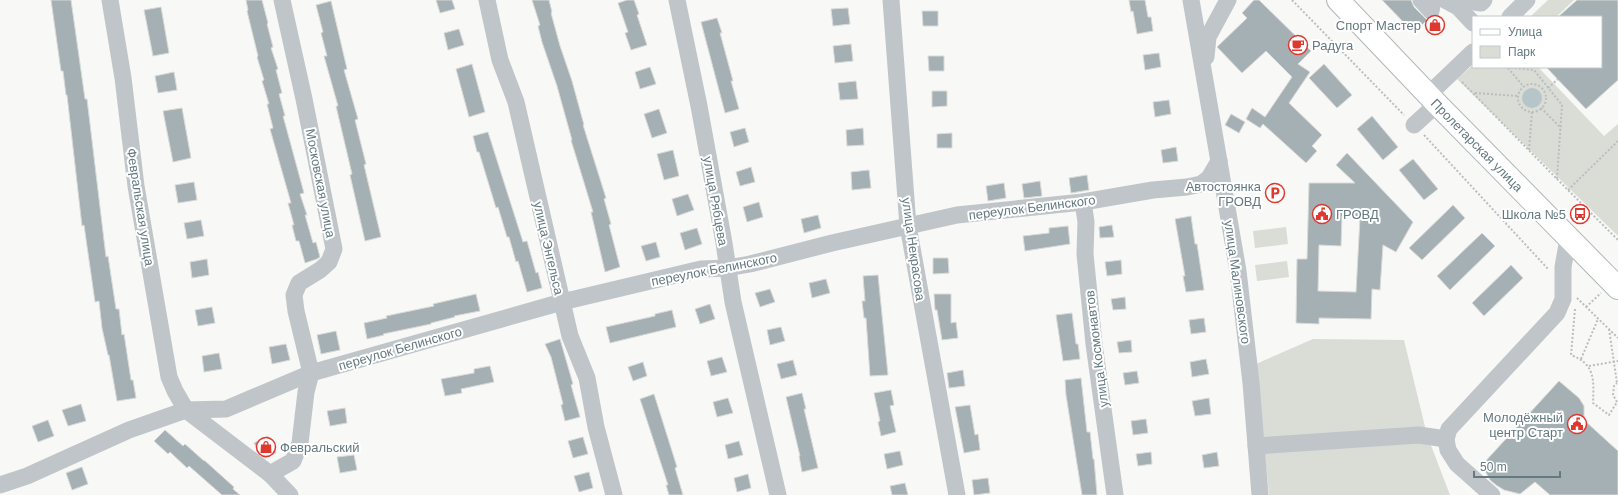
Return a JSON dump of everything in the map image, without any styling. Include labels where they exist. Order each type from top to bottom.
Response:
[{"type":"main road","name":"Пролетарская улица","points":[[1338,0],[1432,99],[1618,288]]},
{"type":"street","name":"Февральская улица","points":[[110,0],[123,78],[136,186],[169,377],[186,410],[270,474],[290,495]]},
{"type":"street","name":"Московская улица","points":[[282,0],[304,99],[334,249],[329,262],[320,270],[299,282],[294,294],[296,311],[311,373]]},
{"type":"street","name":"улица Энгельса","points":[[487,0],[500,60],[516,102],[570,336],[587,378],[596,427],[614,495]]},
{"type":"street","name":"улица Рябцева","points":[[677,0],[699,106],[738,324],[778,495]]},
{"type":"street","name":"улица Некрасова","points":[[891,0],[908,226],[957,495]]},
{"type":"street","points":[[1421,0],[1432,11],[1433,0]]},
{"type":"street","points":[[1445,0],[1458,7],[1472,22]]},
{"type":"street","points":[[1463,0],[1481,3],[1484,0]]},
{"type":"street","points":[[1511,16],[1528,0]]},
{"type":"street","points":[[1191,5],[1202,16],[1226,3]]},
{"type":"street","points":[[1206,89],[1206,54],[1208,37],[1226,3]]},
{"type":"street","name":"улица Малиновского","points":[[1191,5],[1238,271],[1251,383],[1260,495]]},
{"type":"street","points":[[1414,125],[1432,99],[1472,53]]},
{"type":"street","name":"переулок Белинского","points":[[186,410],[226,409],[311,373],[562,302],[701,269],[727,268],[957,215],[1083,202],[1153,190],[1187,187],[1201,184],[1209,178],[1219,161]]},
{"type":"street","name":"улица Космонавтов","points":[[1083,202],[1086,222],[1085,254],[1094,344],[1115,495]]},
{"type":"street","points":[[1492,495],[1457,464],[1448,450],[1446,439],[1449,429],[1462,414],[1557,314],[1563,299],[1563,267],[1568,238]]},
{"type":"street","points":[[270,474],[293,461],[300,443],[306,392],[311,373]]},
{"type":"street","points":[[0,484],[27,476],[129,430],[186,410]]},
{"type":"street","points":[[1256,446],[1419,435],[1446,439]]},
{"type":"path","points":[[1292,0],[1414,125],[1563,285],[1618,338]]},
{"type":"path","points":[[1507,68],[1523,86]]},
{"type":"path","points":[[1507,68],[1534,70],[1562,105],[1557,179]]},
{"type":"path","points":[[1458,77],[1618,240]]},
{"type":"path","points":[[1548,88],[1558,79]]},
{"type":"path","points":[[1532,84],[1541,87],[1544,91],[1546,100],[1541,108],[1532,112],[1523,109],[1518,101],[1518,96],[1523,86],[1532,84]]},
{"type":"path","points":[[1474,93],[1518,96]]},
{"type":"path","points":[[1541,108],[1561,128]]},
{"type":"path","points":[[1529,150],[1532,112]]},
{"type":"path","points":[[1568,190],[1618,141]]},
{"type":"path","points":[[1576,297],[1570,355],[1581,359],[1589,366],[1594,383],[1593,403],[1609,415],[1617,402],[1613,395],[1613,391],[1618,383],[1609,329]]},
{"type":"path","points":[[1581,359],[1598,318]]},
{"type":"path","points":[[1589,366],[1618,361]]},
{"type":"green space","points":[[1548,0],[1574,0],[1557,16],[1531,16]]},
{"type":"green space","points":[[1472,66],[1472,68],[1539,68],[1604,136],[1618,124],[1618,236],[1457,79]]},
{"type":"green space","points":[[1286,227],[1288,244],[1255,248],[1253,231]]},
{"type":"green space","points":[[1287,261],[1289,277],[1257,281],[1255,265]]},
{"type":"green space","points":[[1313,339],[1404,340],[1427,435],[1450,495],[1269,495],[1256,364]]},
{"type":"shaded area","points":[[1528,88],[1536,88],[1542,94],[1542,102],[1536,108],[1528,108],[1522,102],[1522,94]]},
{"type":"building","points":[[51,0],[71,0],[85,99],[87,99],[106,257],[108,256],[116,309],[119,309],[122,335],[124,334],[131,380],[133,380],[136,398],[117,401],[109,355],[102,328],[99,301],[95,302],[84,225],[82,226],[67,95],[63,71],[61,71]]},
{"type":"building","points":[[246,0],[262,0],[268,23],[273,47],[271,48],[278,69],[276,70],[282,93],[279,94],[285,116],[283,116],[304,193],[300,194],[307,215],[305,215],[313,243],[316,242],[320,257],[305,263],[299,241],[296,241],[292,225],[294,225],[288,203],[291,203],[270,129],[273,128],[267,104],[269,104],[262,81],[264,80],[257,57]]},
{"type":"building","points":[[436,0],[452,0],[455,9],[440,13]]},
{"type":"building","points":[[532,0],[549,0],[560,46],[572,81],[583,125],[606,198],[604,199],[611,224],[609,225],[620,267],[605,272],[591,212],[593,212],[571,140],[557,86],[542,42],[538,26],[540,25]]},
{"type":"building","points":[[627,0],[634,0],[639,14],[637,15],[647,45],[631,50],[625,33],[628,32],[618,3]]},
{"type":"building","points":[[1129,0],[1145,0],[1148,17],[1151,17],[1153,31],[1137,34],[1133,11],[1131,12]]},
{"type":"building","points":[[1254,0],[1259,0],[1311,51],[1298,64],[1310,72],[1289,103],[1322,135],[1312,146],[1317,151],[1306,163],[1263,124],[1260,128],[1246,119],[1252,108],[1265,117],[1292,77],[1266,51],[1242,73],[1217,47],[1247,18],[1242,13]]},
{"type":"building","points":[[1382,0],[1411,0],[1414,7],[1427,20],[1414,33]]},
{"type":"building","points":[[1577,0],[1618,0],[1618,80],[1586,109],[1547,68],[1602,68],[1602,16],[1559,16]]},
{"type":"building","points":[[331,1],[347,69],[344,70],[358,119],[355,120],[381,237],[365,241],[350,175],[352,174],[336,106],[338,106],[324,56],[327,56],[316,5]]},
{"type":"building","points":[[161,7],[169,53],[153,56],[144,10]]},
{"type":"building","points":[[848,8],[850,24],[833,26],[831,9]]},
{"type":"building","points":[[922,11],[938,11],[938,26],[923,26]]},
{"type":"building","points":[[717,18],[722,33],[720,33],[739,109],[725,113],[701,22]]},
{"type":"building","points":[[459,29],[464,45],[448,50],[444,33]]},
{"type":"building","points":[[851,44],[853,61],[835,63],[833,46]]},
{"type":"building","points":[[1159,53],[1161,67],[1145,70],[1143,55]]},
{"type":"building","points":[[928,56],[944,56],[944,71],[929,71]]},
{"type":"building","points":[[472,64],[485,112],[469,117],[456,69]]},
{"type":"building","points":[[1324,64],[1352,95],[1337,108],[1309,78]]},
{"type":"building","points":[[650,67],[656,84],[640,89],[635,72]]},
{"type":"building","points":[[174,72],[177,90],[158,93],[155,76]]},
{"type":"building","points":[[856,81],[858,99],[840,100],[838,83]]},
{"type":"building","points":[[932,91],[947,91],[947,106],[932,107]]},
{"type":"building","points":[[1169,100],[1171,114],[1155,117],[1153,102]]},
{"type":"building","points":[[182,108],[191,158],[173,162],[163,111]]},
{"type":"building","points":[[659,109],[667,133],[652,138],[644,114]]},
{"type":"building","points":[[1231,114],[1245,122],[1239,133],[1225,125]]},
{"type":"building","points":[[1372,116],[1398,147],[1383,160],[1357,129]]},
{"type":"building","points":[[745,128],[749,142],[734,147],[730,132]]},
{"type":"building","points":[[863,128],[864,145],[847,146],[846,130]]},
{"type":"building","points":[[488,132],[523,242],[527,241],[542,288],[527,292],[518,261],[516,262],[498,207],[496,208],[473,136]]},
{"type":"building","points":[[952,133],[952,148],[937,148],[937,134]]},
{"type":"building","points":[[1176,147],[1178,161],[1163,163],[1161,150]]},
{"type":"building","points":[[673,150],[679,176],[664,180],[657,154]]},
{"type":"building","points":[[1347,153],[1413,222],[1396,252],[1383,245],[1380,290],[1372,289],[1371,319],[1319,318],[1319,324],[1296,323],[1297,259],[1307,259],[1309,183],[1355,183],[1336,165]],"holes":[[[1342,216],[1360,218],[1356,292],[1318,291],[1319,245],[1341,246]]]},
{"type":"building","points":[[1413,159],[1438,189],[1424,200],[1399,170]]},
{"type":"building","points":[[751,167],[755,182],[740,186],[736,172]]},
{"type":"building","points":[[869,170],[871,188],[852,190],[851,172]]},
{"type":"building","points":[[1087,175],[1089,190],[1071,193],[1069,178]]},
{"type":"building","points":[[1040,181],[1042,196],[1024,198],[1022,184]]},
{"type":"building","points":[[194,182],[197,200],[178,203],[175,185]]},
{"type":"building","points":[[1004,183],[1006,198],[988,201],[986,186]]},
{"type":"building","points":[[688,194],[694,210],[677,216],[672,199]]},
{"type":"building","points":[[759,202],[763,217],[747,222],[743,207]]},
{"type":"building","points":[[1453,205],[1465,218],[1422,260],[1409,248]]},
{"type":"building","points":[[818,215],[821,228],[804,233],[801,219]]},
{"type":"building","points":[[1191,216],[1204,290],[1186,292],[1183,276],[1185,276],[1175,219]]},
{"type":"building","points":[[201,220],[204,236],[187,239],[184,223]]},
{"type":"building","points":[[1112,225],[1114,237],[1100,238],[1099,227]]},
{"type":"building","points":[[1068,226],[1070,244],[1025,251],[1023,236],[1049,233],[1049,228]]},
{"type":"building","points":[[697,228],[702,244],[685,250],[680,233]]},
{"type":"building","points":[[1482,233],[1495,246],[1450,290],[1437,276]]},
{"type":"building","points":[[656,242],[660,257],[646,261],[641,246]]},
{"type":"building","points":[[933,258],[948,258],[949,273],[933,274]]},
{"type":"building","points":[[207,259],[209,275],[192,278],[190,262]]},
{"type":"building","points":[[1121,260],[1122,274],[1107,276],[1105,262]]},
{"type":"building","points":[[1511,265],[1523,278],[1484,316],[1472,303]]},
{"type":"building","points":[[878,275],[888,375],[870,376],[866,318],[864,318],[862,301],[865,301],[863,276]]},
{"type":"building","points":[[826,279],[830,293],[812,298],[809,283]]},
{"type":"building","points":[[770,289],[775,302],[760,307],[755,293]]},
{"type":"building","points":[[476,294],[480,311],[454,316],[455,317],[431,324],[383,334],[384,335],[367,339],[364,323],[387,318],[386,316],[434,306],[433,304]]},
{"type":"building","points":[[934,294],[951,294],[951,323],[956,322],[958,338],[942,340],[937,310],[935,310]]},
{"type":"building","points":[[1125,297],[1126,309],[1113,310],[1111,299]]},
{"type":"building","points":[[710,304],[715,319],[700,324],[695,309]]},
{"type":"building","points":[[212,307],[215,323],[198,326],[195,310]]},
{"type":"building","points":[[672,310],[676,327],[610,343],[606,327],[655,316],[655,314]]},
{"type":"building","points":[[1072,313],[1076,344],[1078,344],[1080,359],[1063,361],[1056,315]]},
{"type":"building","points":[[1204,318],[1206,332],[1191,334],[1189,320]]},
{"type":"building","points":[[781,327],[785,341],[770,345],[767,330]]},
{"type":"building","points":[[336,331],[340,350],[321,354],[317,335]]},
{"type":"building","points":[[560,339],[573,384],[571,385],[580,417],[565,421],[561,405],[563,404],[551,357],[545,344]]},
{"type":"building","points":[[1131,340],[1132,352],[1119,353],[1117,342]]},
{"type":"building","points":[[286,344],[290,360],[272,364],[269,347]]},
{"type":"building","points":[[219,353],[222,369],[204,372],[202,356]]},
{"type":"building","points":[[722,357],[727,372],[711,376],[707,361]]},
{"type":"building","points":[[1206,359],[1209,374],[1192,377],[1190,362]]},
{"type":"building","points":[[793,360],[797,375],[781,379],[777,364]]},
{"type":"building","points":[[643,362],[647,376],[633,381],[628,367]]},
{"type":"building","points":[[490,366],[494,382],[461,389],[462,393],[445,396],[441,379],[474,373],[474,369]]},
{"type":"building","points":[[963,370],[965,386],[949,388],[947,373]]},
{"type":"building","points":[[1137,371],[1139,383],[1125,385],[1123,373]]},
{"type":"building","points":[[1081,378],[1087,432],[1090,432],[1094,459],[1097,495],[1082,495],[1066,395],[1065,380]]},
{"type":"building","points":[[1559,381],[1579,398],[1584,406],[1584,420],[1618,451],[1618,495],[1550,495],[1535,482],[1520,494],[1504,490],[1496,485],[1490,480],[1482,465]]},
{"type":"building","points":[[891,390],[894,405],[890,406],[896,432],[881,436],[878,422],[880,421],[874,393]]},
{"type":"building","points":[[802,393],[806,409],[804,409],[818,468],[802,472],[800,456],[786,397]]},
{"type":"building","points":[[654,394],[677,467],[675,468],[683,495],[669,495],[666,485],[668,485],[640,399]]},
{"type":"building","points":[[728,398],[733,413],[717,417],[713,402]]},
{"type":"building","points":[[1209,398],[1211,414],[1195,416],[1192,401]]},
{"type":"building","points":[[81,404],[86,421],[68,426],[62,410]]},
{"type":"building","points":[[970,405],[975,435],[978,434],[980,450],[964,453],[955,407]]},
{"type":"building","points":[[345,408],[347,423],[330,426],[327,411]]},
{"type":"building","points":[[1146,419],[1148,433],[1133,435],[1131,421]]},
{"type":"building","points":[[48,420],[54,436],[38,442],[32,426]]},
{"type":"building","points":[[165,430],[183,446],[185,444],[204,460],[234,487],[233,489],[240,495],[222,495],[189,466],[187,468],[170,452],[168,454],[154,441]]},
{"type":"building","points":[[268,436],[276,453],[265,458],[259,453],[254,443]]},
{"type":"building","points":[[583,437],[588,454],[573,458],[568,441]]},
{"type":"building","points":[[739,441],[743,455],[728,459],[725,445]]},
{"type":"building","points":[[900,451],[903,465],[887,469],[884,454]]},
{"type":"building","points":[[1151,452],[1152,464],[1138,466],[1136,454]]},
{"type":"building","points":[[1217,452],[1219,466],[1204,468],[1202,455]]},
{"type":"building","points":[[354,455],[357,470],[340,473],[337,457]]},
{"type":"building","points":[[82,467],[88,484],[72,490],[66,473]]},
{"type":"building","points":[[589,472],[593,488],[579,492],[574,476]]},
{"type":"building","points":[[748,474],[751,488],[737,492],[734,478]]},
{"type":"building","points":[[988,478],[990,493],[974,495],[972,480]]},
{"type":"building","points":[[905,483],[908,495],[892,495],[890,486]]},
{"type":"place","name":"Спорт Мастер","points":[[1435,25]]},
{"type":"place","name":"Радуга","points":[[1298,45]]},
{"type":"place","name":"Автостоянка ГРОВД","points":[[1275,193]]},
{"type":"place","name":"ГРОВД","points":[[1322,214]]},
{"type":"place","name":"Школа №5","points":[[1580,214]]},
{"type":"place","name":"Молодёжный центр Старт","points":[[1577,424]]},
{"type":"place","name":"Февральский","points":[[266,447]]}]
